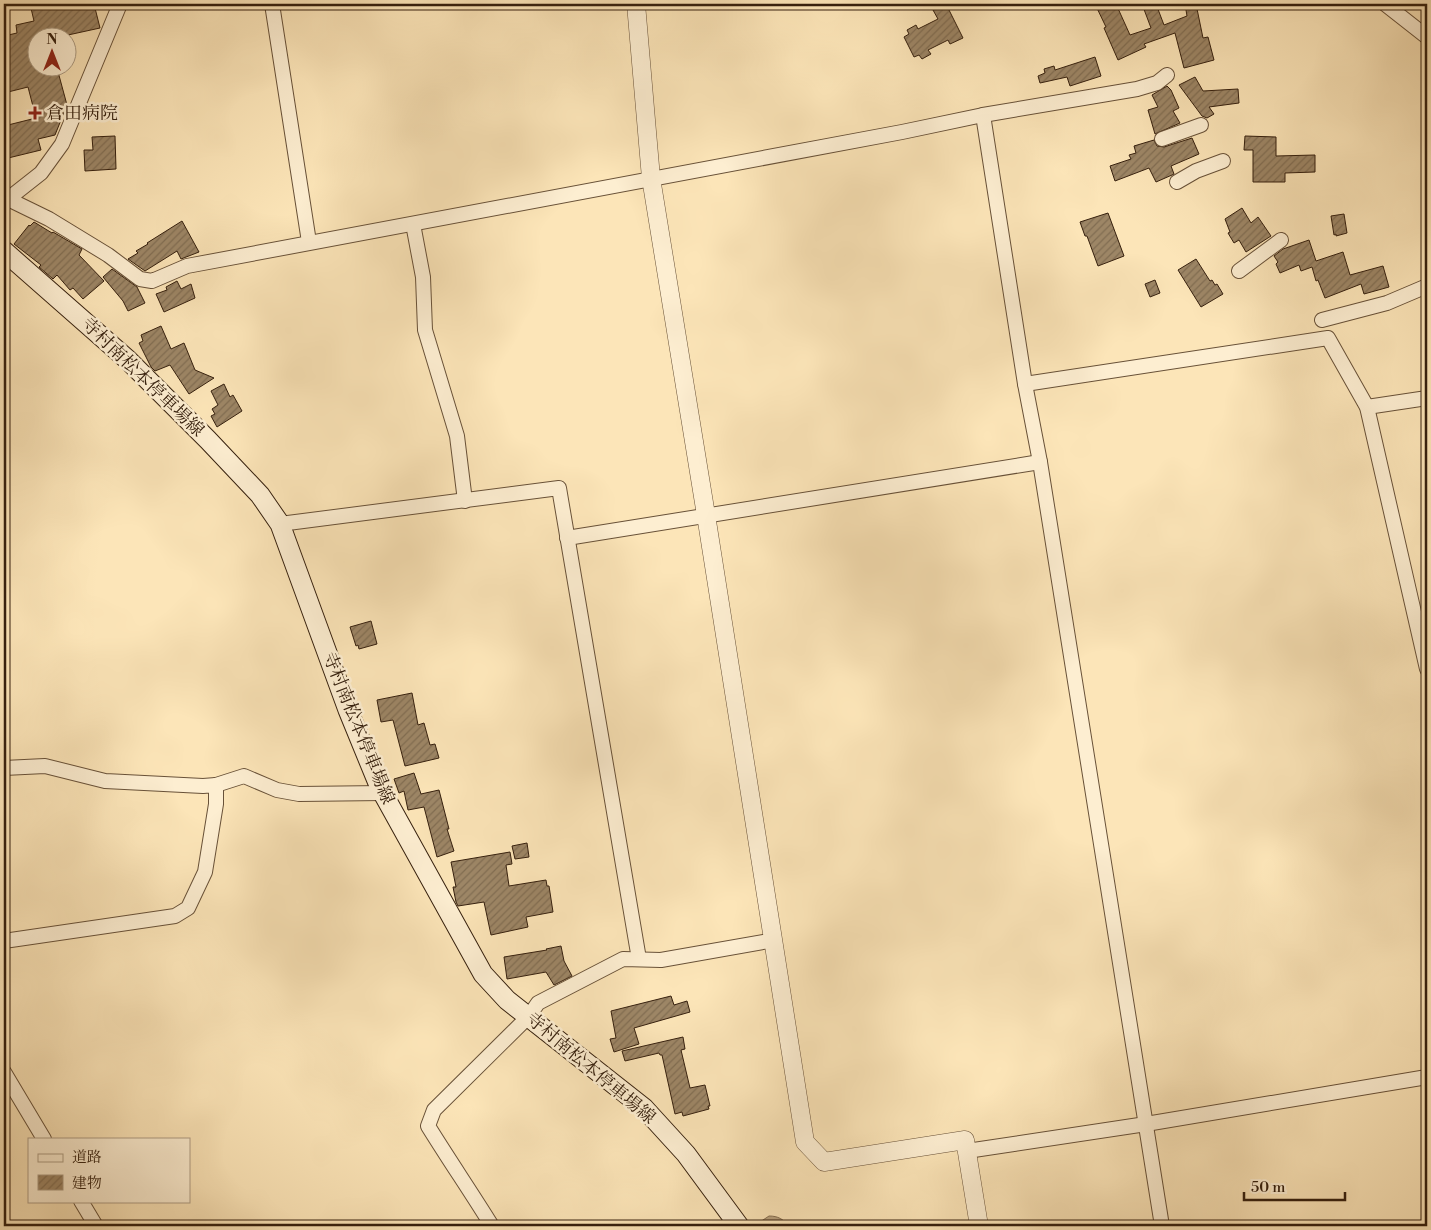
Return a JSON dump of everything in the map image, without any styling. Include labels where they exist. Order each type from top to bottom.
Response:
[{"type":"main road","name":"寺村南松本停車場線","points":[[4,251],[128,360],[260,495],[280,524],[348,710],[383,793],[483,974],[507,1000],[644,1108],[686,1154],[739,1226]]},
{"type":"street","points":[[120,4],[62,144],[41,173],[8,199],[108,255],[140,279],[152,281],[187,266],[309,242],[414,224],[983,115],[1137,89],[1156,83],[1167,75]]},
{"type":"street","points":[[272,4],[309,242]]},
{"type":"street","points":[[636,4],[651,178],[805,1142],[824,1162],[965,1140],[979,1226]]},
{"type":"street","points":[[1385,4],[1427,37]]},
{"type":"street","points":[[983,115],[1162,1226]]},
{"type":"street","points":[[1162,139],[1201,125]]},
{"type":"street","points":[[1177,182],[1196,171],[1223,161]]},
{"type":"street","points":[[414,224],[423,277],[425,330],[456,436],[465,501]]},
{"type":"street","points":[[1240,271],[1281,240]]},
{"type":"street","points":[[1322,320],[1387,303],[1427,286]]},
{"type":"street","points":[[1025,384],[1328,338],[1367,407],[1427,669]]},
{"type":"street","points":[[1367,407],[1427,398]]},
{"type":"street","points":[[567,538],[1040,462]]},
{"type":"street","points":[[280,524],[559,488],[639,960]]},
{"type":"street","points":[[4,768],[45,766],[105,781],[204,786],[216,785],[244,776],[277,790],[299,794],[383,793]]},
{"type":"street","points":[[4,941],[175,916],[188,908],[205,872],[216,804],[216,785]]},
{"type":"street","points":[[492,1226],[428,1126],[434,1110],[529,1016],[538,1003],[623,959],[661,960],[774,940]]},
{"type":"street","points":[[4,1072],[43,1138]]},
{"type":"street","points":[[967,1151],[1146,1124],[1427,1077]]},
{"type":"street","points":[[82,1202],[96,1226]]},
{"type":"shaded area","points":[[769,1216],[780,1218],[789,1226],[754,1226]]},
{"type":"building","points":[[30,4],[94,4],[100,28],[78,33],[78,28],[28,28],[28,78],[60,78],[67,105],[55,135],[38,139],[41,150],[4,159],[4,126],[36,118],[28,87],[4,93],[4,36],[17,33],[16,25],[34,21]]},
{"type":"building","points":[[946,4],[963,38],[950,44],[948,40],[928,50],[931,54],[922,59],[919,55],[914,57],[904,37],[909,34],[907,30],[916,25],[918,29],[938,19],[933,10]]},
{"type":"building","points":[[1095,4],[1116,4],[1130,35],[1151,28],[1142,4],[1156,4],[1164,25],[1187,16],[1185,4],[1196,4],[1203,38],[1208,37],[1214,60],[1184,68],[1175,33],[1144,44],[1146,47],[1118,60]]},
{"type":"building","points":[[1095,57],[1101,76],[1070,86],[1067,77],[1040,83],[1038,76],[1045,73],[1044,69],[1054,66],[1055,70]]},
{"type":"building","points":[[1195,77],[1203,91],[1238,89],[1239,103],[1209,107],[1214,114],[1207,118],[1202,116],[1179,85]]},
{"type":"building","points":[[1167,86],[1171,90],[1179,108],[1173,111],[1180,123],[1155,134],[1148,110],[1158,107],[1152,95]]},
{"type":"building","points":[[115,136],[116,169],[85,171],[84,150],[93,150],[92,137]]},
{"type":"building","points":[[1245,136],[1276,137],[1276,156],[1315,155],[1315,172],[1285,173],[1285,182],[1253,182],[1253,150],[1244,150]]},
{"type":"building","points":[[1192,138],[1199,154],[1171,166],[1174,174],[1156,182],[1149,168],[1115,181],[1110,166],[1131,159],[1129,155],[1136,153],[1134,146],[1154,140],[1157,146],[1164,147]]},
{"type":"building","points":[[1242,208],[1251,223],[1258,217],[1271,236],[1246,252],[1239,240],[1234,243],[1228,233],[1230,232],[1225,219]]},
{"type":"building","points":[[1108,213],[1124,256],[1098,266],[1080,222]]},
{"type":"building","points":[[1344,214],[1347,233],[1336,236],[1336,234],[1334,235],[1331,216]]},
{"type":"building","points":[[182,221],[199,252],[181,259],[177,251],[145,271],[128,259],[138,253],[136,251],[147,243]]},
{"type":"building","points":[[34,222],[82,249],[79,255],[104,281],[83,299],[73,288],[70,290],[57,275],[53,279],[39,267],[41,265],[14,244],[29,225]]},
{"type":"building","points":[[1309,240],[1316,261],[1343,252],[1350,275],[1383,266],[1389,287],[1364,294],[1361,284],[1325,298],[1318,280],[1316,281],[1312,267],[1301,271],[1299,265],[1280,273],[1276,264],[1278,262],[1274,256],[1283,249]]},
{"type":"building","points":[[1196,259],[1210,281],[1212,280],[1215,285],[1217,284],[1223,294],[1201,307],[1178,270]]},
{"type":"building","points":[[112,269],[137,287],[145,303],[128,311],[123,301],[103,277]]},
{"type":"building","points":[[1155,280],[1160,293],[1150,297],[1145,284]]},
{"type":"building","points":[[177,281],[181,289],[191,284],[195,298],[164,312],[156,294],[167,290],[166,287]]},
{"type":"building","points":[[161,326],[171,349],[184,343],[195,370],[214,378],[189,394],[170,365],[155,371],[139,343],[143,341],[141,335]]},
{"type":"building","points":[[224,384],[230,397],[233,395],[242,411],[217,427],[211,416],[215,414],[212,409],[218,405],[211,391]]},
{"type":"building","points":[[371,621],[377,644],[359,649],[358,645],[356,646],[350,627]]},
{"type":"building","points":[[412,693],[418,725],[424,723],[430,745],[435,744],[439,758],[405,766],[393,720],[381,722],[377,700]]},
{"type":"building","points":[[414,773],[421,794],[439,790],[449,829],[447,829],[454,851],[437,857],[424,807],[408,810],[404,791],[399,793],[394,779]]},
{"type":"building","points":[[527,843],[529,857],[515,859],[512,846]]},
{"type":"building","points":[[510,852],[512,864],[506,865],[509,886],[546,880],[547,886],[549,886],[553,912],[526,917],[528,927],[491,935],[484,902],[458,906],[453,887],[456,887],[451,862]]},
{"type":"building","points":[[561,946],[564,961],[572,976],[554,985],[546,972],[507,979],[504,957]]},
{"type":"building","points":[[671,996],[674,1005],[687,1001],[690,1012],[634,1028],[639,1044],[614,1052],[610,1039],[616,1038],[611,1011]]},
{"type":"building","points":[[683,1037],[685,1049],[681,1050],[690,1088],[705,1085],[710,1106],[708,1106],[709,1109],[683,1116],[682,1112],[675,1114],[662,1055],[659,1053],[625,1061],[622,1051]]},
{"type":"place","name":"倉田病院","points":[[35,113]]}]
